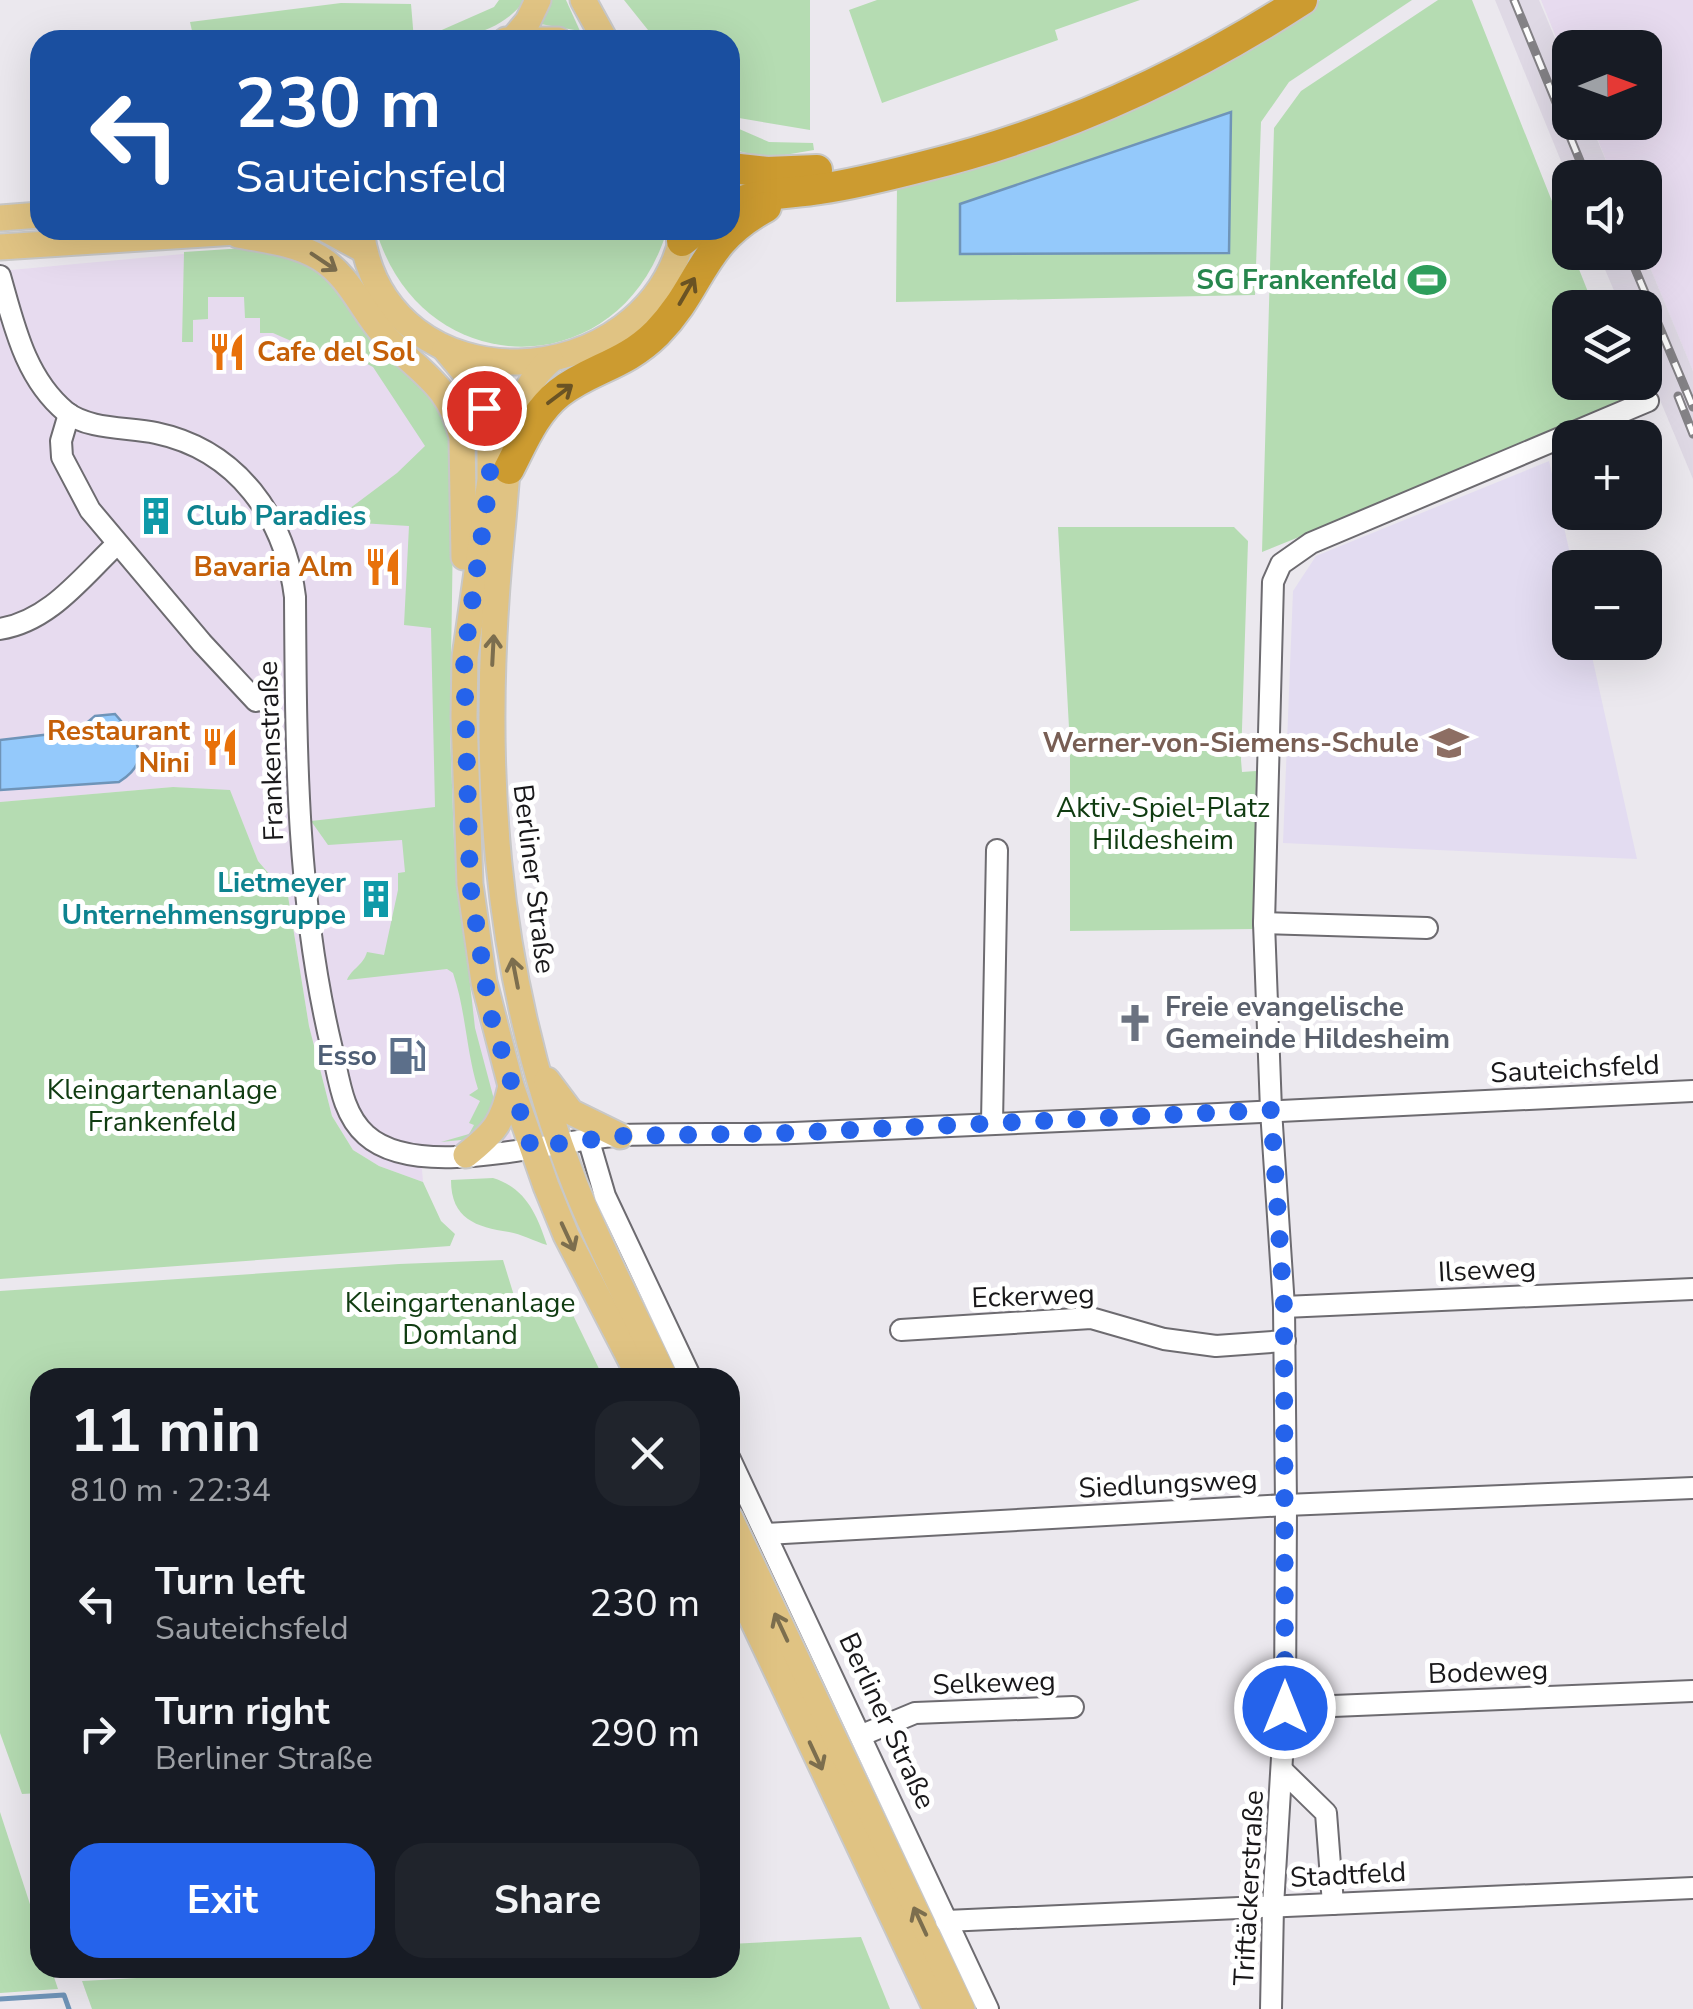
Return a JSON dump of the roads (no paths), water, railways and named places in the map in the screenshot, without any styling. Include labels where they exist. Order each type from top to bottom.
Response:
[{"type":"highway","points":[[740,169],[816,170],[965,136],[1142,66],[1266,0]]},
{"type":"highway","points":[[740,223],[764,208],[818,190],[968,156],[1089,112],[1201,60],[1302,0]]},
{"type":"highway","points":[[740,202],[754,197],[818,190]]},
{"type":"highway","points":[[509,469],[546,405],[568,386],[626,359],[655,335],[678,308],[721,240]]},
{"type":"main road","points":[[519,30],[528,22],[538,0]]},
{"type":"main road","points":[[583,0],[600,30]]},
{"type":"main road","points":[[0,218],[30,216]]},
{"type":"main road","points":[[0,247],[115,240]]},
{"type":"main road","points":[[272,240],[304,250],[330,265],[352,288],[382,332],[426,371],[458,418],[465,462],[464,657]]},
{"type":"main road","points":[[363,240],[378,285],[419,332],[445,348],[485,360],[526,363],[551,360],[595,344],[638,312],[665,279],[685,240]]},
{"type":"main road","name":"Berliner Straße","points":[[445,348],[474,386],[490,430],[492,454],[464,657],[466,803],[474,923],[490,1013],[531,1147],[566,1235],[635,1368]]},
{"type":"main road","name":"Berliner Straße","points":[[551,360],[531,379],[526,391],[509,469],[492,663],[490,770],[498,880],[519,994],[561,1143],[590,1221],[660,1368]]},
{"type":"main road","points":[[538,1068],[571,1112],[620,1136]]},
{"type":"main road","points":[[466,1155],[494,1132],[505,1114],[512,1086]]},
{"type":"main road","points":[[740,1539],[962,2009]]},
{"type":"main road","points":[[740,1593],[936,2009]]},
{"type":"street","points":[[0,276],[30,370],[68,414]]},
{"type":"street","name":"Triftäckerstraße","points":[[1271,2009],[1285,1708],[1286,1505],[1284,1306],[1264,923],[1273,582],[1281,564],[1311,543],[1648,402]]},
{"type":"street","name":"Frankenstraße","points":[[256,701],[90,510],[62,458],[61,441],[68,414],[90,422],[169,436],[212,456],[253,490],[276,526],[289,557],[295,596],[298,797],[306,898],[318,984],[347,1110],[362,1132],[402,1155],[466,1155]]},
{"type":"street","points":[[0,630],[30,622],[44,613],[118,544]]},
{"type":"street","points":[[992,1123],[997,850]]},
{"type":"street","points":[[1264,923],[1427,928]]},
{"type":"street","name":"Sauteichsfeld","points":[[561,1143],[620,1136],[788,1133],[1693,1090]]},
{"type":"street","points":[[588,1138],[605,1196],[686,1368]]},
{"type":"street","points":[[466,1155],[561,1143]]},
{"type":"street","name":"Ilseweg","points":[[1284,1306],[1693,1288]]},
{"type":"street","name":"Eckerweg","points":[[901,1330],[1092,1318],[1164,1339],[1216,1346],[1284,1341]]},
{"type":"street","name":"Berliner Straße","points":[[740,1480],[988,2009]]},
{"type":"street","name":"Siedlungsweg","points":[[766,1534],[1286,1505],[1693,1488]]},
{"type":"street","name":"Bodeweg","points":[[1285,1708],[1693,1691]]},
{"type":"street","name":"Selkeweg","points":[[862,1735],[915,1713],[1073,1707]]},
{"type":"street","points":[[1282,1771],[1326,1813],[1332,1904]]},
{"type":"street","name":"Stadtfeld","points":[[946,1921],[1693,1888]]},
{"type":"water","points":[[1231,112],[1229,253],[960,254],[960,204]]},
{"type":"water","points":[[115,714],[130,732],[139,757],[130,774],[119,782],[0,790],[0,740],[77,731],[95,716]]},
{"type":"waterway","points":[[0,1999],[64,1995],[69,2009]]},
{"type":"railway","points":[[1514,0],[1580,160]]},
{"type":"railway","points":[[1636,270],[1693,407]]},
{"type":"railway","points":[[1678,396],[1693,434]]},
{"type":"place","name":"SG Frankenfeld","points":[[1427,280]]},
{"type":"place","name":"Cafe del Sol","points":[[227,352]]},
{"type":"place","name":"Club Paradies","points":[[156,516]]},
{"type":"place","name":"Bavaria Alm","points":[[383,567]]},
{"type":"place","name":"Werner-von-Siemens-Schule","points":[[1449,743]]},
{"type":"place","name":"Restaurant Nini","points":[[220,747]]},
{"type":"place","name":"Lietmeyer Unternehmensgruppe","points":[[376,899]]},
{"type":"place","name":"Freie evangelische Gemeinde Hildesheim","points":[[1135,1023]]},
{"type":"place","name":"Esso","points":[[407,1056]]},
{"type":"park label","name":"Aktiv-Spiel-Platz Hildesheim","points":[[1163,824]]},
{"type":"park label","name":"Kleingartenanlage Frankenfeld","points":[[162,1106]]},
{"type":"park label","name":"Kleingartenanlage Domland","points":[[460,1319]]}]
